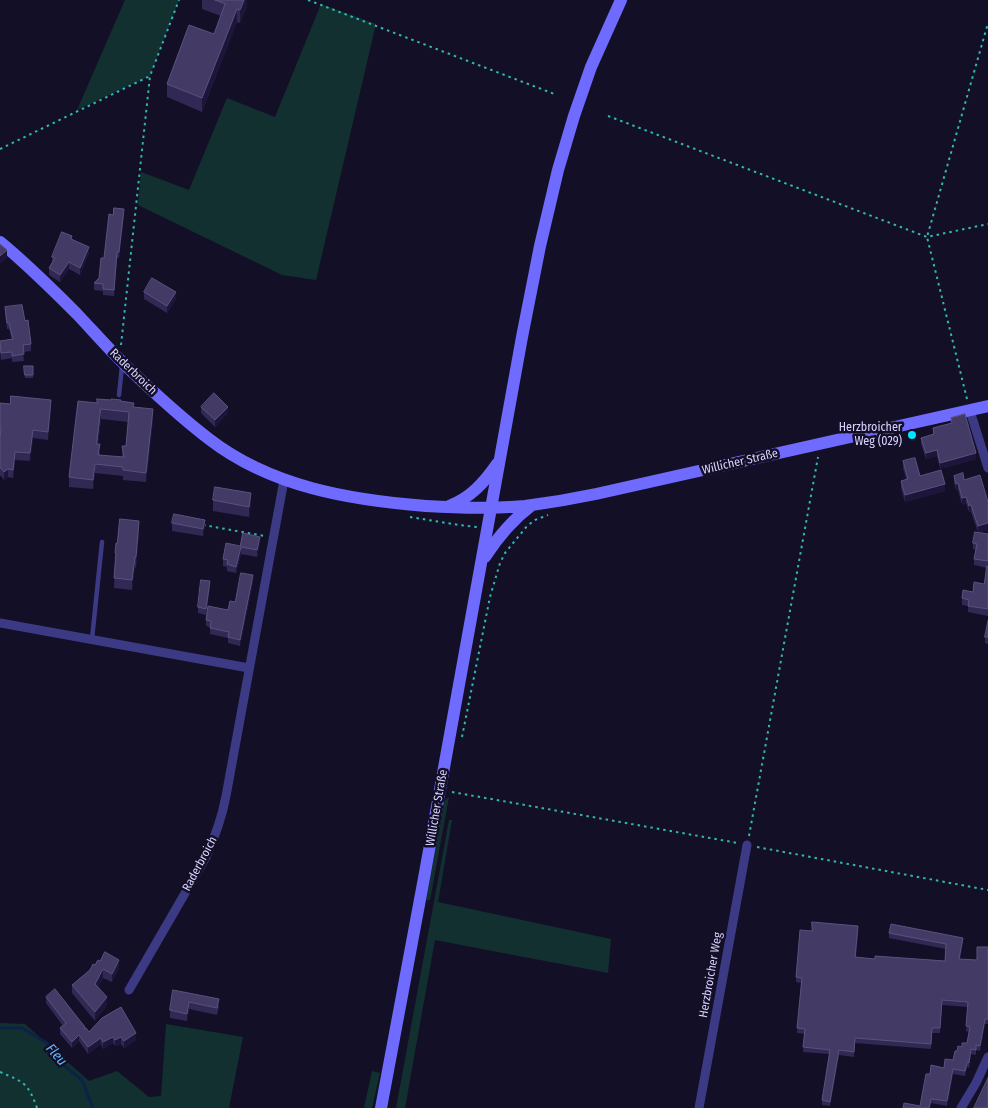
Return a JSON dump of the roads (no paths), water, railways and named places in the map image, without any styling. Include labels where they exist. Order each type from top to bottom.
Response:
[{"type":"street","name":"Willicher Straße","points":[[381,1108],[522,337],[549,207],[567,139],[591,67],[620,0]]},
{"type":"street","name":"Raderbroich","points":[[0,242],[35,272],[121,361],[168,405],[230,455],[284,480],[306,487],[363,499],[447,507],[491,508]]},
{"type":"street","name":"Willicher Straße","points":[[491,508],[532,505],[596,494],[988,406]]},
{"type":"street","points":[[970,411],[988,468]]},
{"type":"street","points":[[447,507],[462,500],[478,488],[500,460]]},
{"type":"street","name":"Raderbroich","points":[[129,990],[206,857],[221,819],[284,480]]},
{"type":"street","points":[[481,563],[505,529],[532,505]]},
{"type":"street","points":[[0,623],[249,668]]},
{"type":"street","name":"Herzbroicher Weg","points":[[699,1108],[747,845]]},
{"type":"street","points":[[961,1108],[976,1083],[988,1057]]},
{"type":"lane","points":[[119,394],[121,361]]},
{"type":"lane","points":[[92,639],[102,542]]},
{"type":"waterway","name":"Fleu","points":[[0,1028],[22,1028],[52,1046],[62,1064],[82,1080],[93,1108]]},
{"type":"place","name":"Herzbroicher Weg (029)","points":[[912,435]]}]
